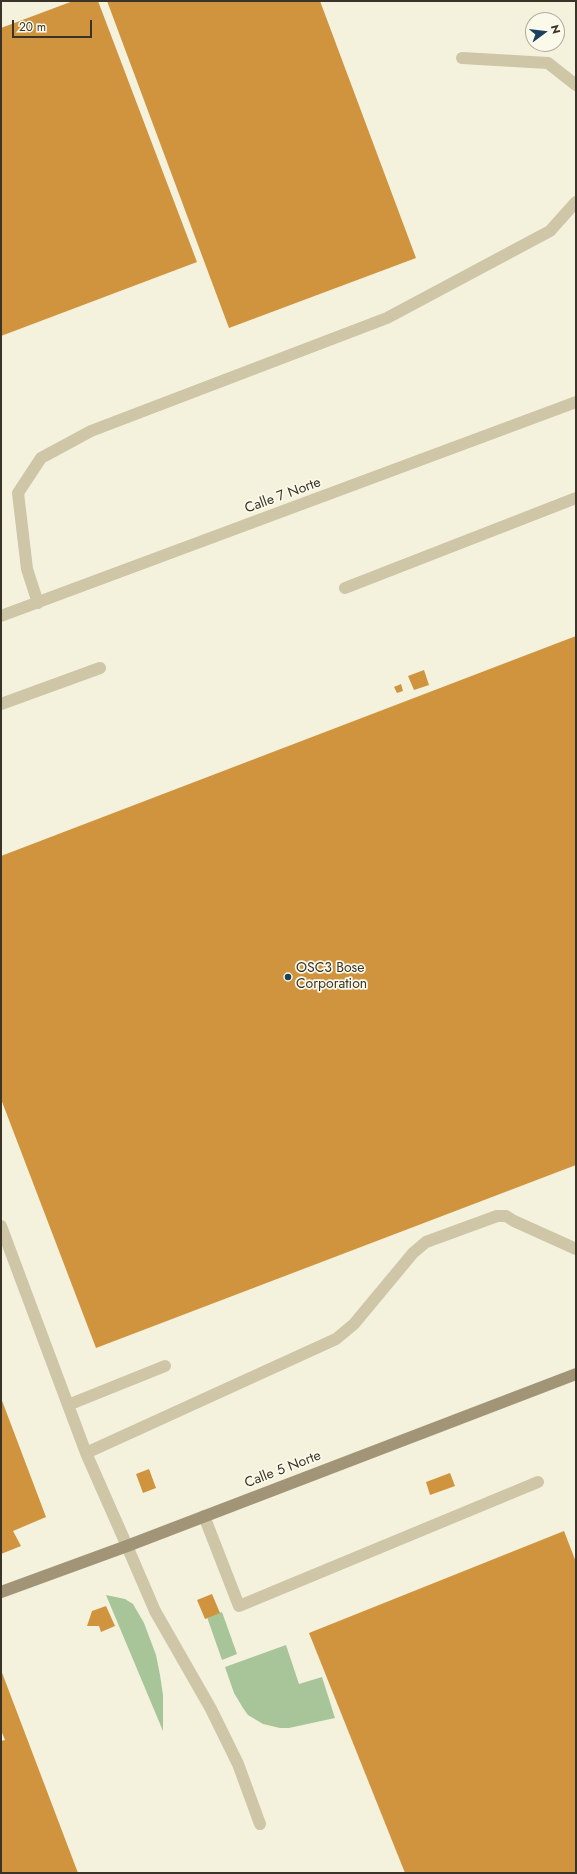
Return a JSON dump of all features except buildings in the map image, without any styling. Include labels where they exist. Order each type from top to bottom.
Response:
[{"type":"street","name":"Calle 5 Norte","points":[[1,1592],[127,1546],[576,1374]]},
{"type":"lane","points":[[462,58],[548,63],[576,84]]},
{"type":"lane","points":[[38,603],[27,569],[18,493],[41,458],[91,431],[387,318],[550,231],[576,202]]},
{"type":"lane","name":"Calle 7 Norte","points":[[1,616],[576,402]]},
{"type":"lane","points":[[345,588],[576,498]]},
{"type":"lane","points":[[1,704],[100,668]]},
{"type":"lane","points":[[86,1453],[336,1340],[354,1324],[413,1253],[426,1242],[498,1216],[506,1216],[576,1249]]},
{"type":"lane","points":[[1,1226],[86,1453],[155,1611],[211,1709],[238,1764],[260,1824]]},
{"type":"lane","points":[[68,1405],[165,1366]]},
{"type":"lane","points":[[204,1516],[239,1606],[538,1482]]},
{"type":"green space","points":[[106,1595],[125,1599],[133,1604],[144,1623],[156,1655],[160,1675],[163,1695],[163,1731]]},
{"type":"green space","points":[[222,1612],[237,1654],[222,1660],[207,1617]]},
{"type":"green space","points":[[286,1645],[299,1684],[322,1677],[335,1718],[289,1728],[280,1728],[263,1724],[248,1715],[243,1708],[234,1693],[225,1667]]},
{"type":"place","name":"OSC3 Bose Corporation","points":[[288,977]]}]
